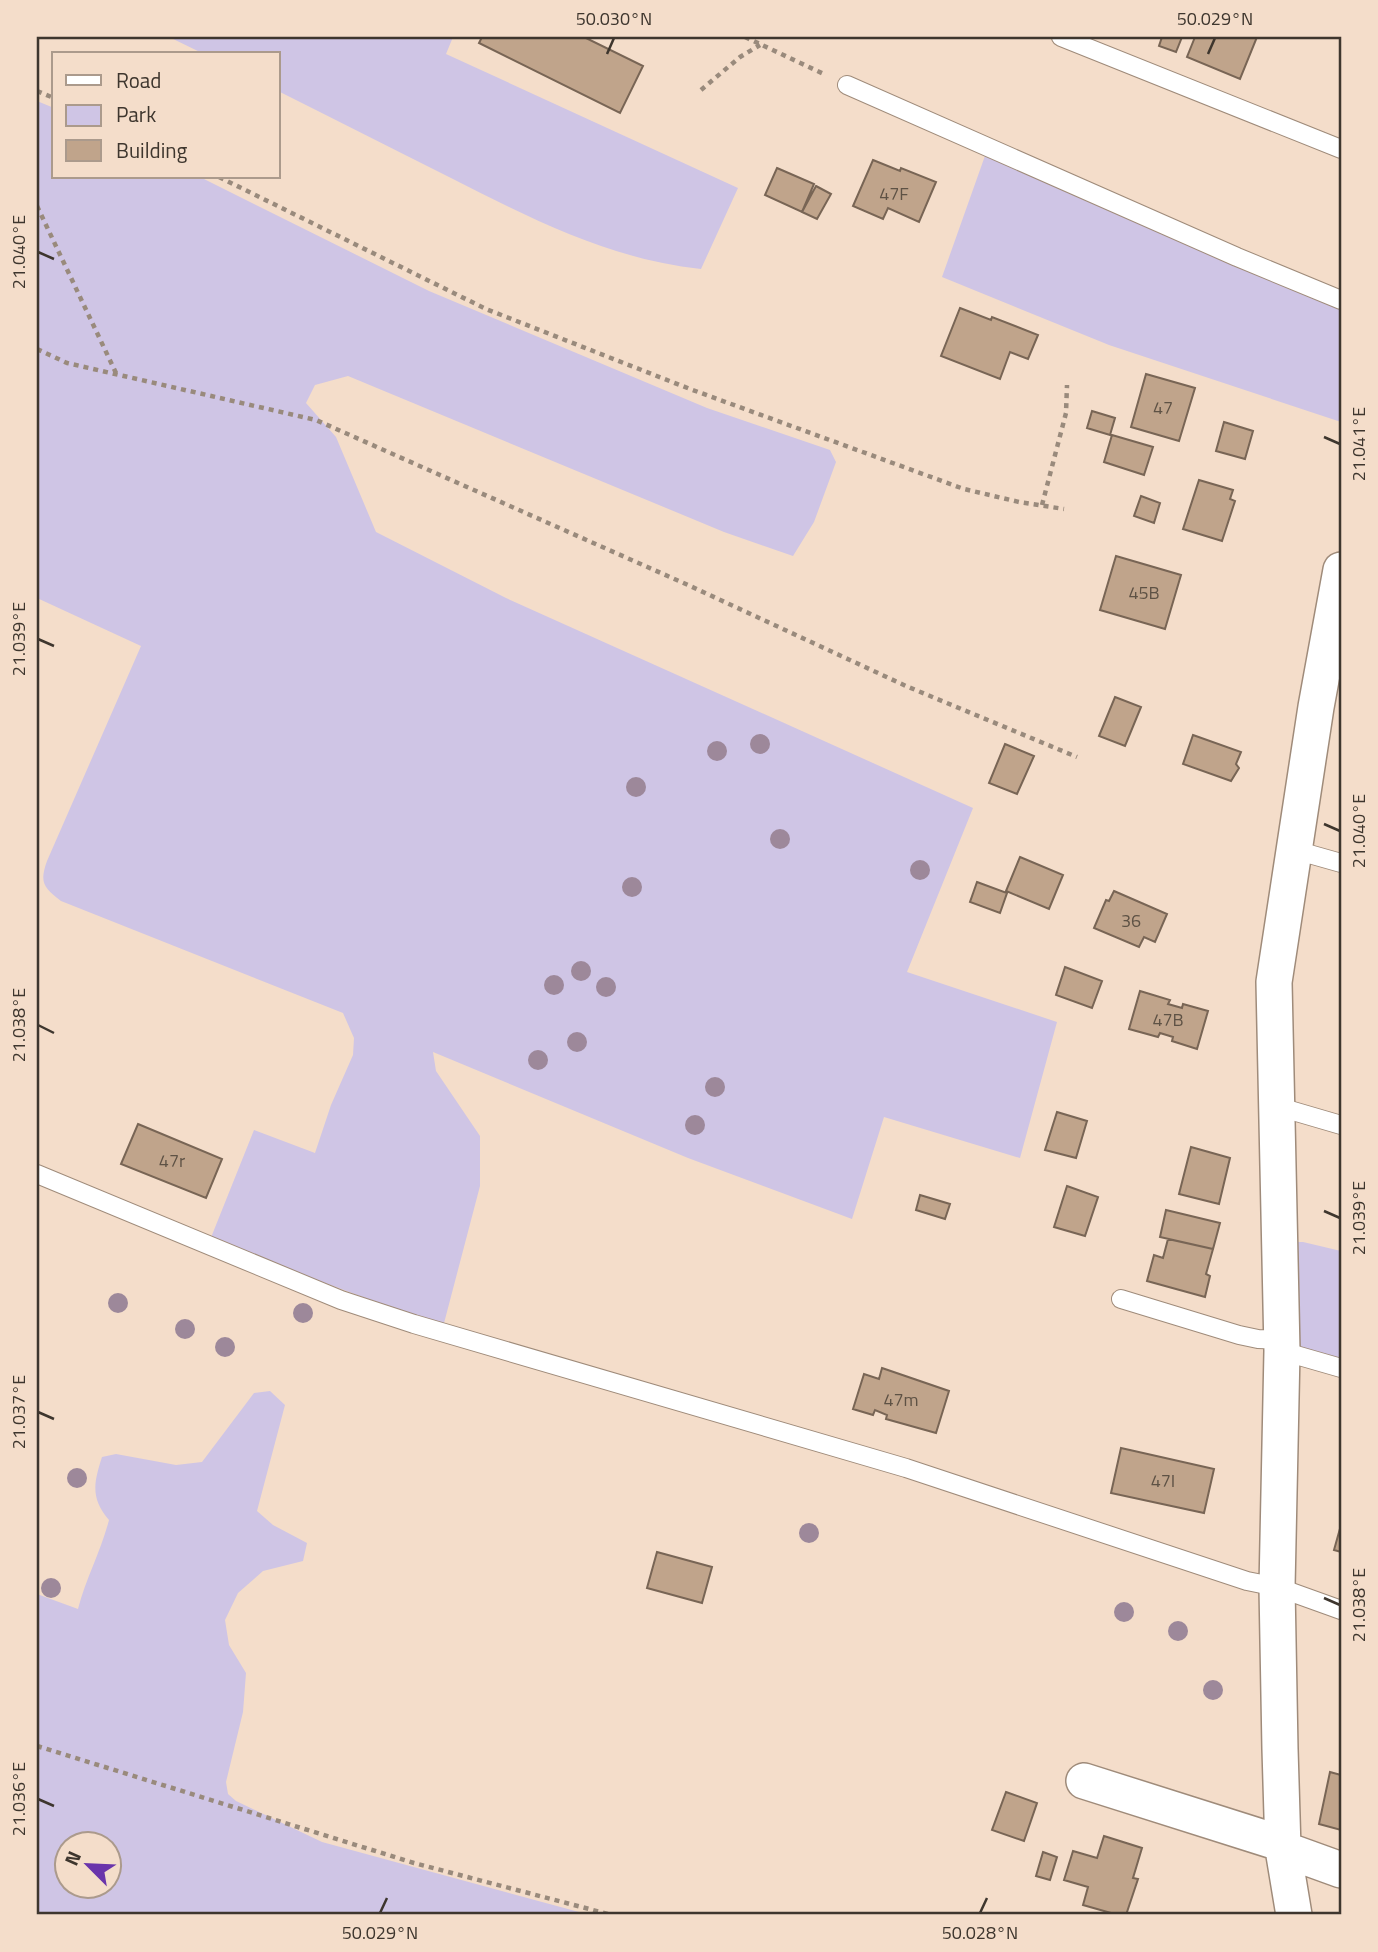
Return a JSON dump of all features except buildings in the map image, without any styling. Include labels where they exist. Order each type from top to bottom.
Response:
[{"type":"street","points":[[1294,1915],[1283,1847],[1277,1587],[1281,1346],[1274,982],[1316,706],[1341,570]]},
{"type":"street","points":[[1084,1782],[1283,1847],[1341,1870]]},
{"type":"lane","points":[[1061,37],[1341,149]]},
{"type":"lane","points":[[847,85],[1341,300]]},
{"type":"lane","points":[[1295,850],[1341,863]]},
{"type":"lane","points":[[1276,1106],[1341,1125]]},
{"type":"lane","points":[[37,1174],[297,1282],[414,1324],[880,1460],[1341,1610]]},
{"type":"lane","points":[[1121,1299],[1281,1346],[1341,1368]]},
{"type":"path","points":[[745,37],[847,85]]},
{"type":"path","points":[[701,90],[740,57],[761,44]]},
{"type":"path","points":[[221,178],[486,309],[569,342],[964,489],[1064,509]]},
{"type":"path","points":[[37,206],[117,374]]},
{"type":"path","points":[[37,349],[67,363],[316,420],[654,572],[688,584],[906,686],[1077,757]]},
{"type":"path","points":[[1042,505],[1066,413],[1067,385]]},
{"type":"path","points":[[37,1746],[414,1863],[612,1915]]},
{"type":"green space","points":[[169,37],[453,37],[446,54],[738,188],[701,269],[635,256],[603,247],[541,222],[280,92],[280,52],[200,52]]},
{"type":"green space","points":[[37,101],[52,107],[52,178],[202,178],[429,291],[707,408],[830,450],[836,462],[814,522],[793,556],[724,532],[348,376],[315,385],[306,403],[336,437],[376,532],[506,598],[973,808],[907,972],[1057,1022],[1020,1158],[884,1117],[852,1219],[688,1158],[433,1052],[436,1071],[480,1136],[480,1186],[443,1327],[210,1240],[254,1130],[315,1153],[331,1105],[353,1055],[354,1038],[343,1013],[61,901],[45,884],[43,875],[47,861],[141,646],[37,598]]},
{"type":"green space","points":[[986,153],[1341,310],[1341,422],[1109,345],[942,277]]},
{"type":"green space","points":[[1289,1242],[1303,1242],[1341,1251],[1341,1361],[1298,1347]]},
{"type":"green space","points":[[270,1391],[285,1405],[257,1511],[273,1525],[307,1543],[303,1561],[263,1571],[238,1593],[225,1620],[229,1645],[246,1673],[243,1712],[226,1782],[228,1794],[236,1801],[322,1842],[590,1915],[37,1915],[37,1594],[78,1609],[109,1520],[99,1504],[95,1490],[102,1457],[116,1454],[176,1465],[202,1462],[254,1393]]}]
